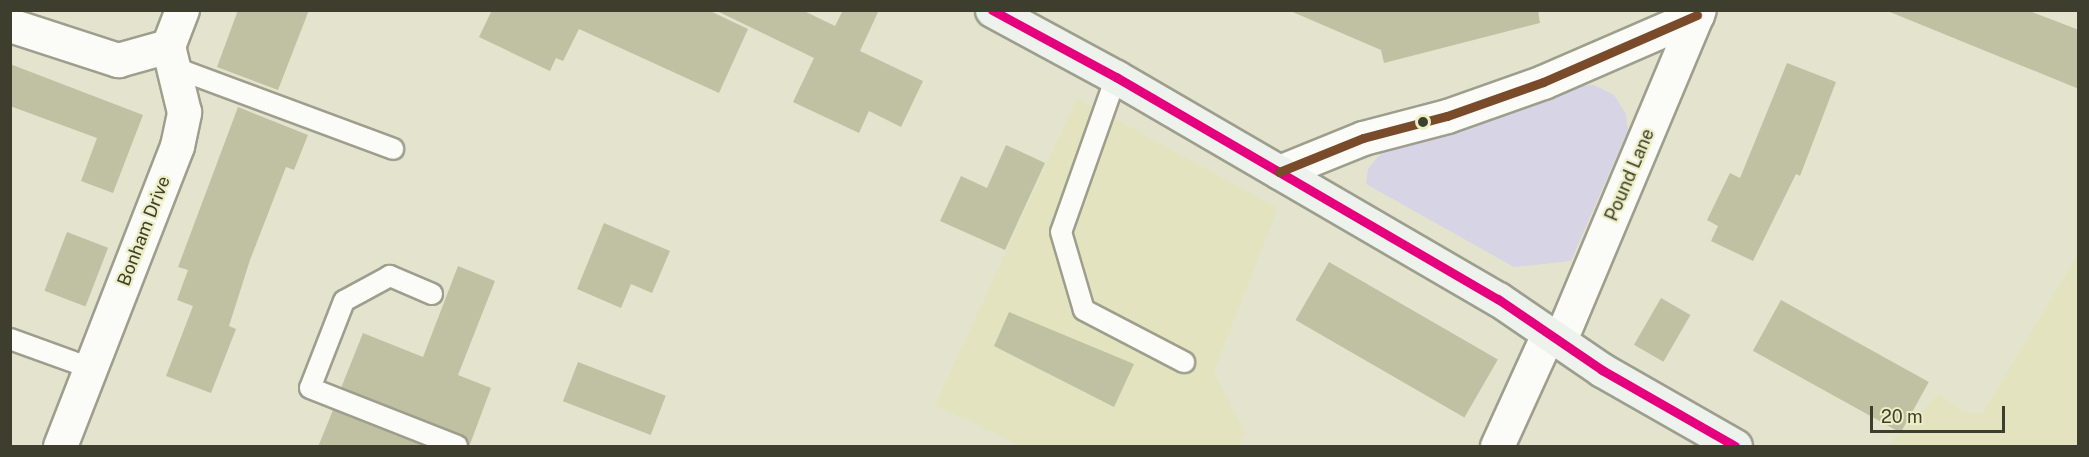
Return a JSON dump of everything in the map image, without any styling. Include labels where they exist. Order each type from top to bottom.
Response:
[{"type":"main road","points":[[992,10],[1116,77],[1279,172],[1554,336],[1602,370],[1735,447]]},
{"type":"street","points":[[10,25],[118,60],[171,56],[182,10]]},
{"type":"street","points":[[1279,172],[1363,138],[1447,116],[1543,82],[1698,13]]},
{"type":"street","name":"Pound Lane","points":[[1497,447],[1554,336],[1698,13]]},
{"type":"street","name":"Bonham Drive","points":[[60,447],[177,146],[184,112],[171,56]]},
{"type":"lane","points":[[171,56],[393,149]]},
{"type":"lane","points":[[1116,77],[1061,232],[1084,310],[1184,362]]},
{"type":"lane","points":[[432,294],[390,276],[344,301],[310,388],[455,446]]},
{"type":"lane","points":[[10,339],[90,368]]},
{"type":"shaded area","points":[[1594,85],[1614,95],[1626,114],[1628,130],[1571,261],[1514,267],[1366,184],[1368,169],[1381,153],[1576,86]]},
{"type":"shaded area","points":[[1077,98],[1278,208],[1214,372],[1245,432],[1239,446],[1021,446],[935,405]]},
{"type":"shaded area","points":[[2078,253],[2078,446],[1887,446],[1940,393],[1962,412],[1982,414]]},
{"type":"building","points":[[238,10],[309,10],[278,90],[217,67]]},
{"type":"building","points":[[492,10],[708,10],[748,29],[719,93],[579,29],[563,61],[556,58],[550,71],[479,37]]},
{"type":"building","points":[[715,10],[802,10],[835,26],[843,10],[879,10],[860,51],[923,81],[901,127],[869,111],[859,133],[793,102],[814,58]]},
{"type":"building","points":[[1288,10],[1538,10],[1540,23],[1384,63],[1381,50]]},
{"type":"building","points":[[1885,10],[2027,10],[2079,30],[2079,89]]},
{"type":"building","points":[[1787,63],[1836,82],[1800,176],[1796,174],[1753,261],[1711,241],[1718,226],[1707,220],[1730,173],[1740,178]]},
{"type":"building","points":[[10,64],[143,115],[113,193],[81,181],[97,138],[10,106]]},
{"type":"building","points":[[238,107],[308,135],[294,170],[286,167],[250,260],[229,326],[236,329],[211,393],[166,376],[193,306],[177,300],[188,270],[178,267]]},
{"type":"building","points":[[1006,145],[1045,163],[1005,250],[940,221],[961,176],[987,188]]},
{"type":"building","points":[[604,223],[670,251],[652,293],[631,284],[621,308],[577,289]]},
{"type":"building","points":[[67,232],[108,248],[86,307],[44,291]]},
{"type":"building","points":[[1329,262],[1498,360],[1464,418],[1296,320]]},
{"type":"building","points":[[458,266],[495,281],[458,375],[491,388],[469,447],[461,435],[341,388],[363,333],[423,357]]},
{"type":"building","points":[[1661,298],[1690,315],[1663,362],[1634,345]]},
{"type":"building","points":[[1781,300],[1929,382],[1901,433],[1753,351]]},
{"type":"building","points":[[1009,312],[1134,364],[1114,407],[994,346]]},
{"type":"building","points":[[578,362],[666,396],[651,435],[563,401]]},
{"type":"building","points":[[333,410],[426,447],[318,447]]},
{"type":"transit line","points":[[992,10],[1116,77],[1498,299],[1602,370],[1735,446]]},
{"type":"transit line","points":[[1279,172],[1363,138],[1447,116],[1543,82],[1697,15]]}]
